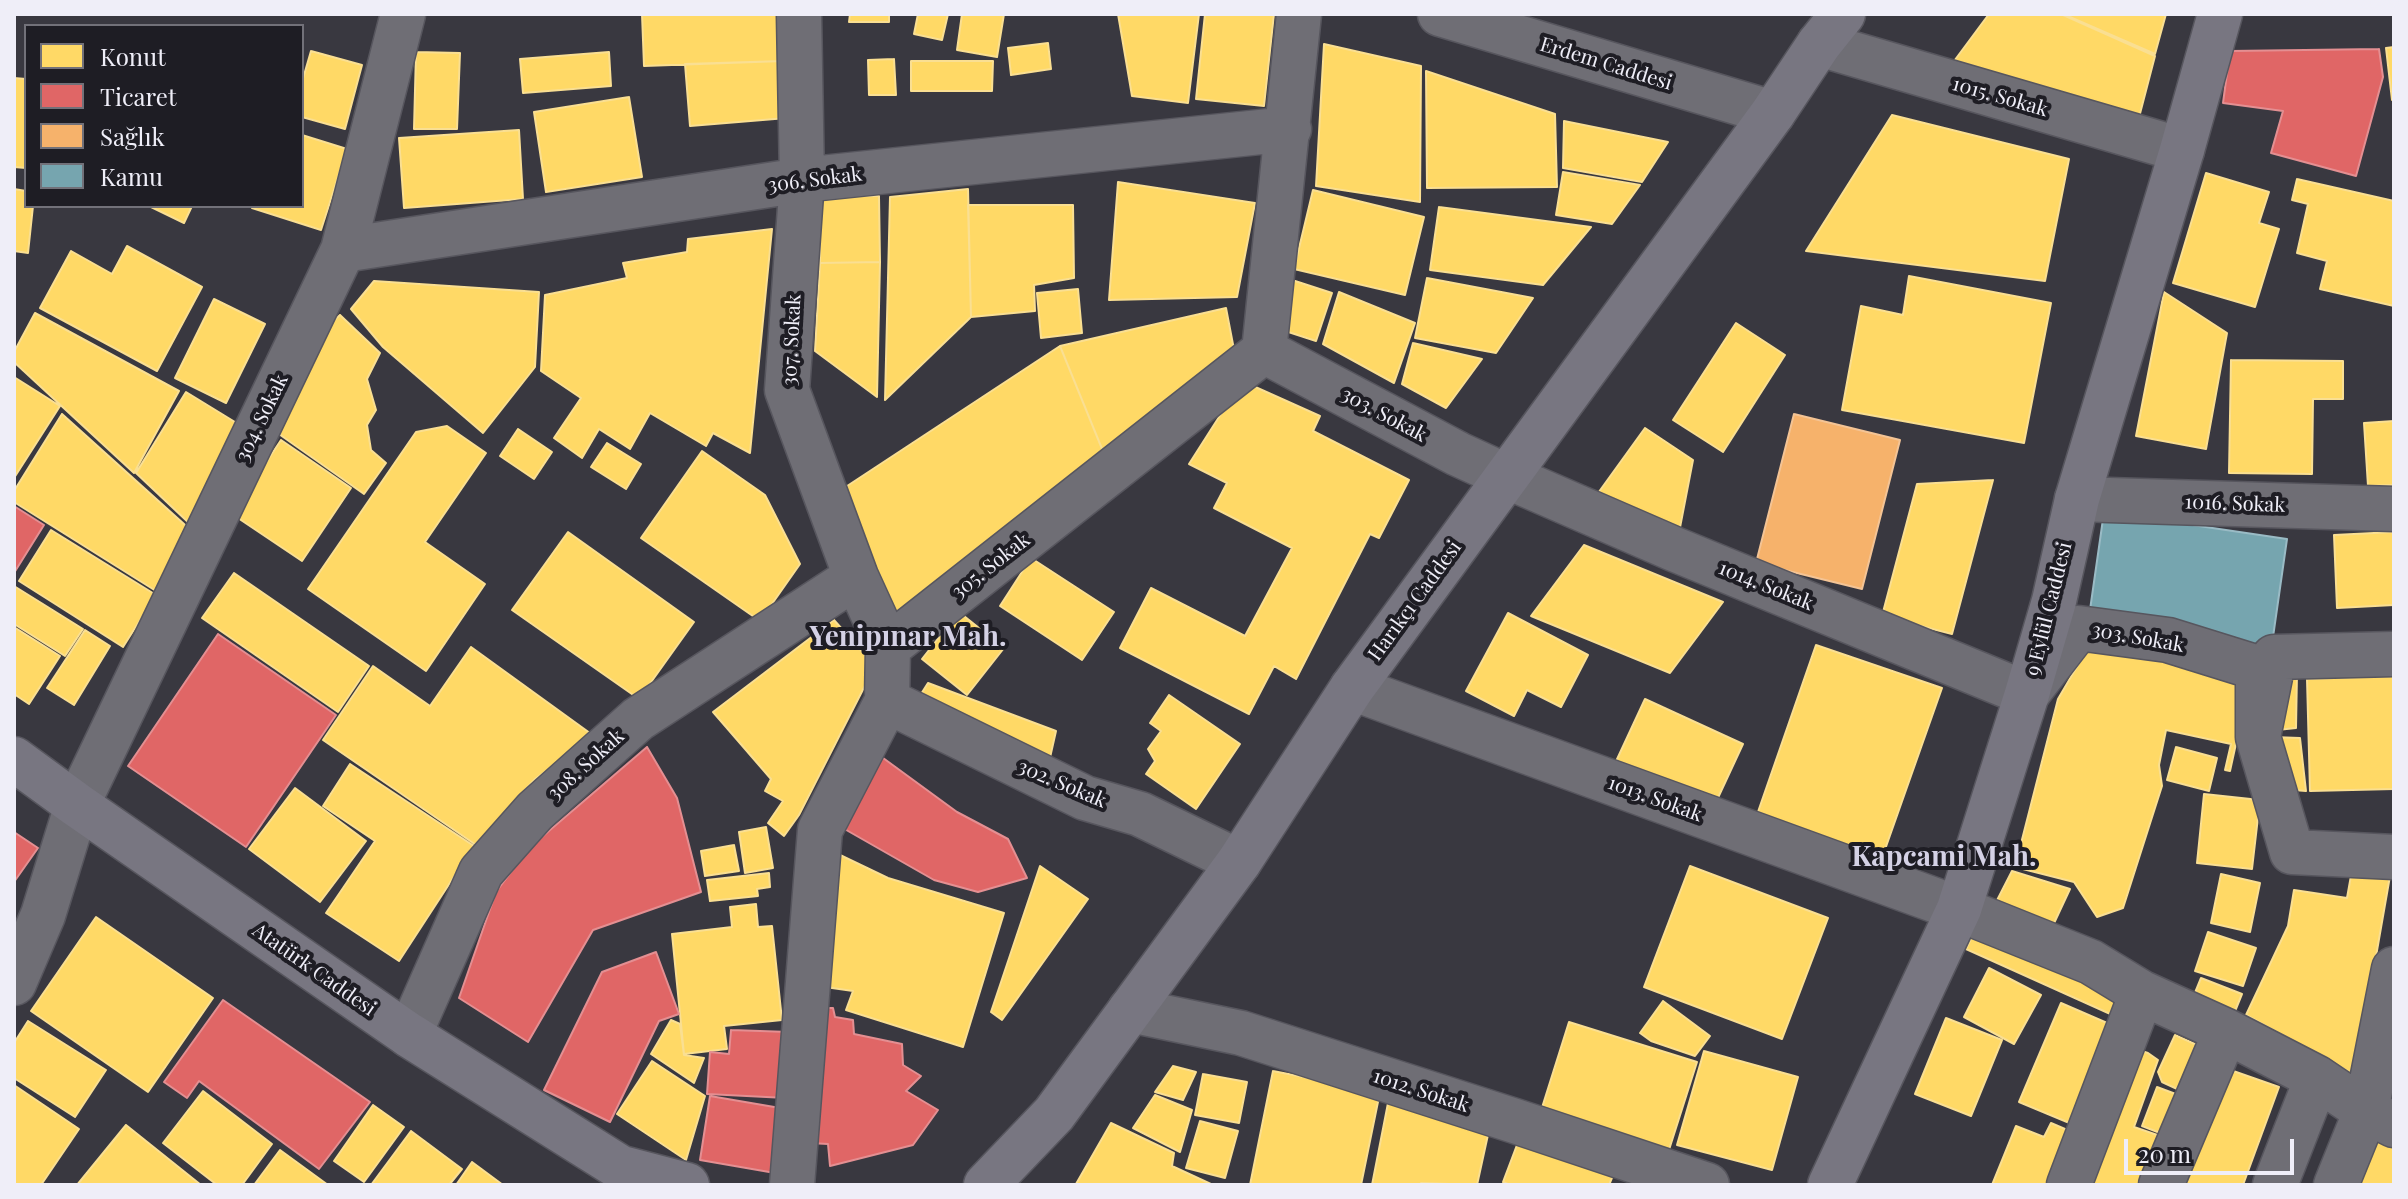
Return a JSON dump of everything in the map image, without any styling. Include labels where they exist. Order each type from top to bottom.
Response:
[{"type":"main road","name":"9 Eylül Caddesi","points":[[1830,1185],[1959,909],[2027,694],[2054,601],[2077,499],[2220,14]]},
{"type":"main road","name":"Harıkçı Caddesi","points":[[986,1185],[1054,1114],[1239,862],[1352,688],[1773,113],[1831,29]]},
{"type":"main road","name":"Atatürk Caddesi","points":[[14,759],[409,1035],[635,1176],[687,1185]]},
{"type":"street","name":"304. Sokak","points":[[14,983],[43,915],[77,805],[343,250],[403,14]]},
{"type":"street","name":"307. Sokak","points":[[799,14],[802,180],[787,390],[856,577],[888,647]]},
{"type":"street","points":[[1264,351],[1299,14]]},
{"type":"street","name":"Erdem Caddesi","points":[[1440,14],[1773,113]]},
{"type":"street","name":"1015. Sokak","points":[[1831,29],[2182,150]]},
{"type":"street","name":"306. Sokak","points":[[343,250],[802,180],[1289,129]]},
{"type":"street","name":"303. Sokak","points":[[1264,351],[1458,454],[1506,476]]},
{"type":"street","name":"305. Sokak","points":[[888,647],[1264,351]]},
{"type":"street","name":"1014. Sokak","points":[[1506,476],[1674,549],[2027,694]]},
{"type":"street","name":"1016. Sokak","points":[[2077,499],[2394,509]]},
{"type":"street","name":"308. Sokak","points":[[409,1035],[481,872],[535,811],[638,719],[856,577]]},
{"type":"street","name":"303. Sokak","points":[[2027,694],[2078,628],[2168,640],[2258,668],[2258,737]]},
{"type":"street","points":[[792,1185],[820,830],[887,701],[888,647]]},
{"type":"street","points":[[2394,654],[2274,657],[2258,737],[2292,852],[2394,857]]},
{"type":"street","name":"1013. Sokak","points":[[1352,688],[1959,909],[2091,962],[2142,993],[2226,1031],[2317,1078],[2380,1118]]},
{"type":"street","name":"302. Sokak","points":[[887,701],[1085,798],[1140,814],[1239,862]]},
{"type":"street","points":[[2336,1185],[2380,1118],[2394,969]]},
{"type":"street","points":[[2069,1185],[2142,993]]},
{"type":"street","name":"1012. Sokak","points":[[1130,1010],[1241,1033],[1707,1185]]},
{"type":"street","points":[[2161,1185],[2226,1031]]},
{"type":"street","points":[[2275,1185],[2317,1078]]},
{"type":"building: Konut","points":[[642,14],[781,14],[783,61],[644,66]]},
{"type":"building: Konut","points":[[850,14],[889,14],[889,22],[849,22]]},
{"type":"building: Konut","points":[[918,14],[948,14],[942,40],[914,34]]},
{"type":"building: Konut","points":[[962,14],[1004,14],[997,57],[957,50]]},
{"type":"building: Konut","points":[[1118,14],[1199,14],[1188,103],[1132,96]]},
{"type":"building: Konut","points":[[1205,14],[1274,14],[1264,106],[1196,99]]},
{"type":"building: Konut","points":[[1989,14],[2061,14],[2155,56],[2136,129],[1943,76]]},
{"type":"building: Konut","points":[[2063,14],[2166,14],[2155,54]]},
{"type":"building: Konut","points":[[1048,43],[1051,69],[1011,75],[1008,48]]},
{"type":"building: Konut","points":[[1324,44],[1421,66],[1420,202],[1316,186]]},
{"type":"building: Konut","points":[[2394,47],[2394,100],[2392,100],[2386,48]]},
{"type":"building: Konut","points":[[311,51],[362,65],[345,129],[304,118],[304,75]]},
{"type":"building: Konut","points":[[416,52],[460,53],[457,129],[414,129]]},
{"type":"building: Konut","points":[[609,52],[611,86],[523,93],[520,59]]},
{"type":"building: Konut","points":[[894,59],[896,95],[869,95],[868,60]]},
{"type":"building: Konut","points":[[783,61],[787,118],[690,126],[685,64]]},
{"type":"building: Konut","points":[[911,61],[993,61],[992,91],[911,91]]},
{"type":"building: Konut","points":[[1426,71],[1555,114],[1557,187],[1427,188]]},
{"type":"building: Konut","points":[[14,78],[24,79],[24,168],[14,167]]},
{"type":"building: Konut","points":[[629,97],[642,177],[546,192],[534,112]]},
{"type":"building: Konut","points":[[1892,115],[2069,159],[2045,281],[1806,251]]},
{"type":"building: Konut","points":[[1564,121],[1668,142],[1642,182],[1563,168]]},
{"type":"building: Konut","points":[[519,130],[523,199],[404,208],[399,138]]},
{"type":"building: Konut","points":[[304,136],[347,149],[321,230],[252,208],[304,208]]},
{"type":"building: Konut","points":[[1563,172],[1640,185],[1612,224],[1556,215]]},
{"type":"building: Konut","points":[[2206,173],[2269,192],[2259,223],[2279,229],[2255,307],[2173,283]]},
{"type":"building: Konut","points":[[2297,179],[2394,201],[2394,306],[2320,289],[2327,261],[2297,253],[2308,204],[2292,200]]},
{"type":"building: Konut","points":[[1118,182],[1255,203],[1237,297],[1109,300]]},
{"type":"building: Konut","points":[[14,189],[24,191],[24,208],[33,208],[28,253],[14,251]]},
{"type":"building: Konut","points":[[968,189],[971,317],[885,400],[890,197]]},
{"type":"building: Konut","points":[[1313,190],[1424,217],[1405,295],[1294,269]]},
{"type":"building: Konut","points":[[820,196],[879,196],[880,262],[820,263]]},
{"type":"building: Konut","points":[[968,205],[1073,205],[1074,278],[1034,285],[1035,311],[971,317]]},
{"type":"building: Konut","points":[[1439,207],[1591,227],[1543,285],[1430,270]]},
{"type":"building: Konut","points":[[153,208],[191,208],[184,223]]},
{"type":"building: Konut","points":[[772,229],[750,453],[713,433],[706,446],[650,413],[630,449],[599,429],[582,458],[554,438],[581,398],[541,371],[545,295],[627,278],[623,263],[687,252],[688,239]]},
{"type":"building: Konut","points":[[127,246],[202,287],[157,371],[40,308],[71,251],[112,274]]},
{"type":"building: Konut","points":[[880,262],[877,397],[815,351],[820,263]]},
{"type":"building: Konut","points":[[1909,276],[2051,303],[2024,443],[1842,410],[1861,306],[1903,315]]},
{"type":"building: Konut","points":[[1427,278],[1533,298],[1496,353],[1415,338]]},
{"type":"building: Konut","points":[[1292,280],[1332,293],[1316,341],[1276,328]]},
{"type":"building: Konut","points":[[374,281],[539,292],[535,367],[483,433],[383,347],[351,309]]},
{"type":"building: Konut","points":[[1078,289],[1082,333],[1041,338],[1037,293]]},
{"type":"building: Konut","points":[[1339,292],[1415,323],[1394,383],[1323,344]]},
{"type":"building: Konut","points":[[2164,292],[2227,333],[2206,449],[2136,436]]},
{"type":"building: Konut","points":[[214,299],[265,324],[226,403],[175,378]]},
{"type":"building: Konut","points":[[1226,308],[1236,360],[1109,466],[1060,346]]},
{"type":"building: Konut","points":[[35,313],[179,391],[134,473],[14,362],[14,352]]},
{"type":"building: Konut","points":[[340,315],[380,353],[367,379],[376,410],[367,425],[371,450],[386,463],[364,494],[269,427],[300,350]]},
{"type":"building: Konut","points":[[1736,323],[1785,355],[1723,452],[1673,420]]},
{"type":"building: Konut","points":[[1413,343],[1482,359],[1446,408],[1402,384]]},
{"type":"building: Konut","points":[[1060,346],[1109,466],[902,625],[838,492]]},
{"type":"building: Konut","points":[[2231,360],[2343,361],[2343,399],[2313,399],[2312,474],[2229,473]]},
{"type":"building: Konut","points":[[14,377],[60,406],[14,478]]},
{"type":"building: Konut","points":[[1242,381],[1320,416],[1313,431],[1409,480],[1379,538],[1370,534],[1296,679],[1274,666],[1249,714],[1120,648],[1151,588],[1245,636],[1292,548],[1214,508],[1227,483],[1189,464]]},
{"type":"building: Konut","points":[[186,392],[248,430],[190,524],[136,473]]},
{"type":"building: Konut","points":[[62,414],[194,533],[156,591],[14,502],[14,491]]},
{"type":"building: Konut","points":[[2394,421],[2394,485],[2368,486],[2364,423]]},
{"type":"building: Konut","points":[[447,426],[486,453],[425,542],[485,584],[426,671],[308,589],[416,432]]},
{"type":"building: Konut","points":[[1645,428],[1693,460],[1677,543],[1588,507]]},
{"type":"building: Konut","points":[[518,429],[552,452],[534,479],[500,456]]},
{"type":"building: Konut","points":[[281,440],[351,488],[302,561],[232,514]]},
{"type":"building: Konut","points":[[607,443],[641,464],[626,489],[591,467]]},
{"type":"building: Konut","points":[[702,451],[765,495],[800,564],[760,621],[641,538]]},
{"type":"building: Konut","points":[[1993,480],[1952,634],[1882,616],[1917,484]]},
{"type":"building: Konut","points":[[51,530],[156,595],[123,647],[19,581]]},
{"type":"building: Konut","points":[[568,532],[694,622],[639,699],[512,610]]},
{"type":"building: Konut","points":[[2394,532],[2394,605],[2337,608],[2334,535]]},
{"type":"building: Konut","points":[[1584,545],[1723,602],[1670,673],[1531,616]]},
{"type":"building: Konut","points":[[1031,558],[1114,612],[1082,660],[1000,606]]},
{"type":"building: Konut","points":[[234,573],[369,666],[338,712],[202,618]]},
{"type":"building: Konut","points":[[14,586],[83,629],[65,656],[14,624]]},
{"type":"building: Konut","points":[[959,612],[1004,648],[967,695],[922,659]]},
{"type":"building: Konut","points":[[1508,613],[1588,655],[1561,707],[1527,690],[1514,716],[1466,691]]},
{"type":"building: Konut","points":[[834,620],[875,666],[799,815],[784,836],[768,823],[783,801],[765,791],[771,779],[713,712]]},
{"type":"building: Konut","points":[[14,627],[60,656],[29,704],[14,694]]},
{"type":"building: Konut","points":[[85,630],[110,646],[74,705],[47,688]]},
{"type":"building: Konut","points":[[2092,641],[2251,675],[2230,771],[2225,770],[2231,744],[2166,730],[2159,765],[2162,786],[2123,908],[2097,917],[2074,882],[2015,867],[2058,699]]},
{"type":"building: Konut","points":[[1816,645],[1942,688],[1876,875],[1751,832]]},
{"type":"building: Konut","points":[[471,647],[594,736],[535,779],[476,845],[323,740],[373,666],[430,706]]},
{"type":"building: Konut","points":[[2278,664],[2297,673],[2296,728],[2268,731]]},
{"type":"building: Konut","points":[[2394,676],[2394,789],[2310,791],[2307,679]]},
{"type":"building: Konut","points":[[928,683],[1056,731],[1047,771],[914,705]]},
{"type":"building: Konut","points":[[1169,695],[1240,744],[1196,809],[1146,774],[1155,761],[1148,749],[1161,731],[1150,723]]},
{"type":"building: Konut","points":[[1645,699],[1743,744],[1710,815],[1612,770]]},
{"type":"building: Konut","points":[[2272,737],[2300,738],[2306,791],[2281,789]]},
{"type":"building: Konut","points":[[2176,747],[2217,758],[2209,791],[2167,780]]},
{"type":"building: Konut","points":[[350,764],[474,846],[399,961],[326,913],[375,841],[323,806]]},
{"type":"building: Konut","points":[[295,788],[366,841],[320,902],[249,849]]},
{"type":"building: Konut","points":[[2204,794],[2260,800],[2252,869],[2197,863]]},
{"type":"building: Konut","points":[[766,827],[773,868],[745,873],[739,832]]},
{"type":"building: Konut","points":[[734,845],[739,871],[705,876],[701,851]]},
{"type":"building: Konut","points":[[838,854],[888,878],[1004,913],[963,1047],[846,1010],[853,991],[818,986]]},
{"type":"building: Konut","points":[[1040,866],[1088,899],[1002,1020],[991,1012]]},
{"type":"building: Konut","points":[[1690,866],[1828,918],[1782,1039],[1644,987]]},
{"type":"building: Konut","points":[[2352,870],[2390,876],[2371,985],[2376,1029],[2351,1073],[2246,1015],[2288,926],[2294,890],[2347,898]]},
{"type":"building: Konut","points":[[2012,871],[2070,889],[2049,934],[1990,914]]},
{"type":"building: Konut","points":[[769,873],[770,887],[757,889],[758,896],[710,901],[707,880]]},
{"type":"building: Konut","points":[[2221,874],[2260,883],[2250,932],[2211,923]]},
{"type":"building: Konut","points":[[756,904],[758,927],[772,926],[782,1020],[724,1026],[727,1049],[684,1054],[672,934],[732,927],[730,907]]},
{"type":"building: Konut","points":[[96,917],[213,998],[148,1092],[31,1011]]},
{"type":"building: Konut","points":[[1978,924],[2128,992],[2117,1017],[1966,949]]},
{"type":"building: Konut","points":[[2208,932],[2256,948],[2243,986],[2195,971]]},
{"type":"building: Konut","points":[[1989,968],[2041,995],[2014,1044],[1964,1017]]},
{"type":"building: Konut","points":[[2201,978],[2242,994],[2229,1026],[2188,1010]]},
{"type":"building: Konut","points":[[1663,1001],[1710,1036],[1695,1056],[1651,1041],[1640,1033]]},
{"type":"building: Konut","points":[[2061,1003],[2121,1029],[2079,1127],[2019,1102]]},
{"type":"building: Konut","points":[[1946,1018],[2002,1040],[1971,1116],[1915,1094]]},
{"type":"building: Konut","points":[[671,1020],[680,1024],[684,1055],[704,1058],[694,1083],[651,1054]]},
{"type":"building: Konut","points":[[28,1021],[106,1070],[75,1117],[14,1078],[14,1043]]},
{"type":"building: Konut","points":[[1569,1022],[1697,1062],[1668,1153],[1540,1114]]},
{"type":"building: Konut","points":[[2175,1035],[2208,1050],[2188,1094],[2162,1082],[2158,1072]]},
{"type":"building: Konut","points":[[2132,1048],[2158,1060],[2134,1127],[2172,1140],[2156,1185],[2085,1185]]},
{"type":"building: Konut","points":[[1704,1051],[1798,1077],[1772,1170],[1677,1145]]},
{"type":"building: Konut","points":[[652,1061],[705,1096],[686,1160],[617,1114]]},
{"type":"building: Konut","points":[[1173,1066],[1196,1072],[1183,1100],[1155,1092]]},
{"type":"building: Konut","points":[[2219,1066],[2279,1087],[2243,1185],[2175,1185]]},
{"type":"building: Konut","points":[[1273,1071],[1380,1092],[1361,1185],[1250,1185]]},
{"type":"building: Konut","points":[[1203,1074],[1247,1082],[1239,1123],[1195,1115]]},
{"type":"building: Konut","points":[[14,1085],[79,1129],[41,1185],[14,1183]]},
{"type":"building: Konut","points":[[2157,1087],[2189,1099],[2173,1138],[2142,1126]]},
{"type":"building: Konut","points":[[203,1091],[272,1144],[242,1185],[217,1185],[163,1143]]},
{"type":"building: Konut","points":[[1155,1095],[1192,1110],[1180,1152],[1133,1128]]},
{"type":"building: Konut","points":[[1389,1098],[1491,1121],[1477,1185],[1372,1185]]},
{"type":"building: Konut","points":[[373,1105],[404,1127],[364,1182],[334,1161]]},
{"type":"building: Konut","points":[[1200,1121],[1238,1131],[1225,1178],[1186,1168]]},
{"type":"building: Konut","points":[[1111,1123],[1174,1153],[1172,1166],[1213,1185],[1076,1184]]},
{"type":"building: Konut","points":[[2051,1123],[2079,1135],[2058,1185],[1992,1185],[2016,1126],[2044,1137]]},
{"type":"building: Konut","points":[[126,1125],[201,1185],[77,1185]]},
{"type":"building: Konut","points":[[411,1131],[462,1169],[449,1185],[371,1185]]},
{"type":"building: Konut","points":[[2368,1134],[2394,1141],[2394,1185],[2354,1185]]},
{"type":"building: Konut","points":[[1520,1137],[1614,1173],[1609,1185],[1510,1185],[1503,1182]]},
{"type":"building: Konut","points":[[280,1150],[328,1185],[254,1185]]},
{"type":"building: Konut","points":[[472,1162],[503,1185],[456,1185]]},
{"type":"building: Ticaret","points":[[2379,49],[2383,77],[2356,176],[2271,153],[2283,111],[2223,103],[2230,51]]},
{"type":"building: Ticaret","points":[[14,506],[44,525],[14,573]]},
{"type":"building: Ticaret","points":[[218,634],[336,715],[246,847],[128,766]]},
{"type":"building: Ticaret","points":[[647,747],[677,798],[701,892],[593,930],[528,1042],[459,998],[496,892],[529,848]]},
{"type":"building: Ticaret","points":[[879,755],[957,812],[1008,839],[1027,878],[978,892],[934,880],[841,827]]},
{"type":"building: Ticaret","points":[[14,832],[38,848],[14,882]]},
{"type":"building: Ticaret","points":[[656,952],[679,1014],[659,1021],[610,1122],[544,1090],[602,972]]},
{"type":"building: Ticaret","points":[[223,1000],[370,1102],[319,1169],[199,1081],[187,1098],[164,1082]]},
{"type":"building: Ticaret","points":[[814,1008],[833,1008],[835,1017],[853,1020],[854,1034],[902,1044],[903,1065],[921,1076],[906,1091],[938,1110],[913,1145],[830,1166],[828,1144],[809,1143]]},
{"type":"building: Ticaret","points":[[731,1030],[789,1032],[786,1098],[707,1094],[710,1052],[729,1054]]},
{"type":"building: Ticaret","points":[[710,1096],[786,1109],[775,1173],[700,1160]]},
{"type":"building: Sağlık","points":[[1794,414],[1900,440],[1862,589],[1756,563]]},
{"type":"building: Kamu","points":[[2104,512],[2287,539],[2271,651],[2088,624]]},
{"type":"district","name":"Yenipınar Mah.","points":[[908,637]]},
{"type":"district","name":"Kapcami Mah.","points":[[1944,857]]}]
